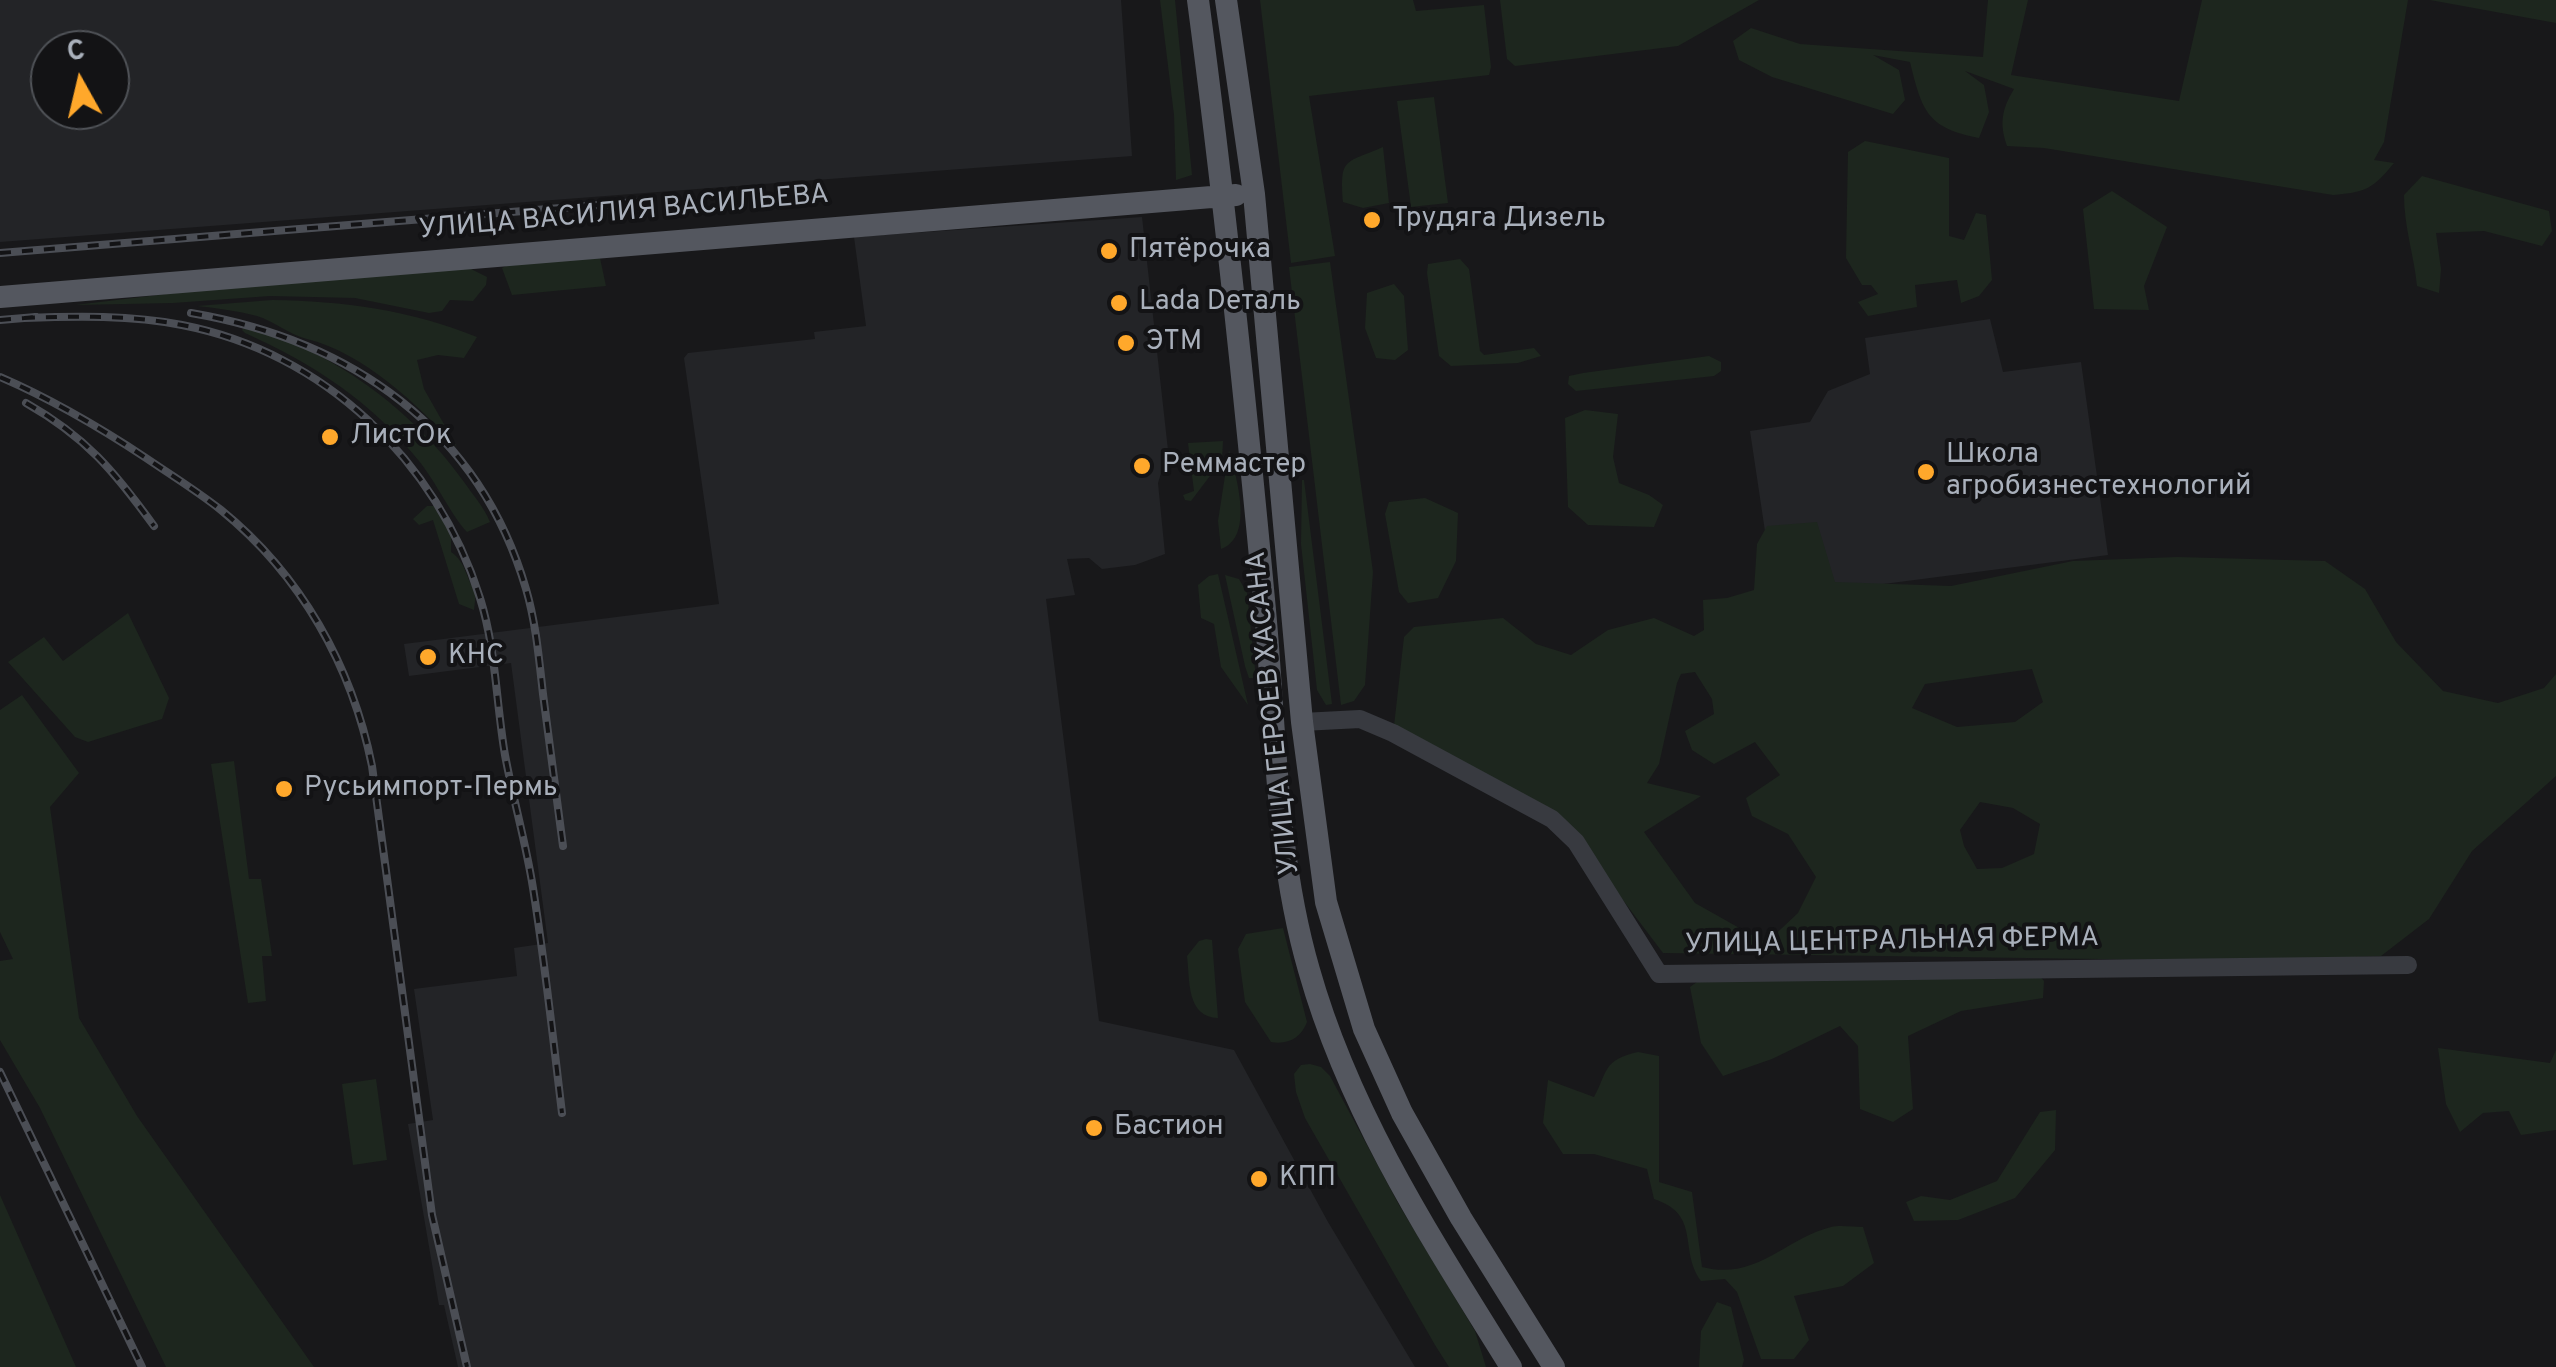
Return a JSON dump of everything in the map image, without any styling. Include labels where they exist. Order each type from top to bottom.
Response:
[{"type":"main road","name":"УЛИЦА ГЕРОЕВ ХАСАНА","points":[[1198,0],[1224,196],[1266,622],[1272,740],[1290,882],[1308,968],[1332,1039],[1368,1124],[1420,1220],[1510,1367]]},
{"type":"main road","name":"УЛИЦА ГЕРОЕВ ХАСАНА","points":[[1226,0],[1254,194],[1302,722],[1326,902],[1364,1029],[1430,1166],[1554,1367]]},
{"type":"main road","name":"УЛИЦА ВАСИЛИЯ ВАСИЛЬЕВА","points":[[0,297],[1254,194]]},
{"type":"street","name":"УЛИЦА ЦЕНТРАЛЬНАЯ ФЕРМА","points":[[1302,722],[1360,719],[1552,819],[1576,842],[1659,974],[2408,965]]},
{"type":"shaded area","points":[[0,0],[1121,0],[1132,156],[0,242]]},
{"type":"shaded area","points":[[1160,0],[1175,0],[1192,175],[1176,180],[1174,115]]},
{"type":"shaded area","points":[[1260,0],[1413,0],[1416,11],[1484,5],[1489,75],[1309,96],[1335,256],[1291,263]]},
{"type":"shaded area","points":[[1500,0],[1759,0],[1678,46],[1515,66],[1507,59]]},
{"type":"shaded area","points":[[1988,0],[2028,0],[2011,75],[2179,101],[2202,0],[2408,0],[2384,142],[2374,160],[2394,163],[2368,188],[2333,195],[2044,148],[2007,146],[2003,116],[2014,89],[1965,71],[1984,85],[1989,112],[1979,138],[1948,129],[1930,115],[1923,105],[1910,62],[1873,55],[1899,70],[1905,100],[1893,114],[1772,77],[1739,60],[1733,41],[1751,28],[1800,44],[1983,57]]},
{"type":"shaded area","points":[[2430,0],[2556,0],[2556,23]]},
{"type":"shaded area","points":[[1434,97],[1448,203],[1411,207],[1397,101]]},
{"type":"shaded area","points":[[1865,141],[1949,158],[1949,236],[1964,240],[1976,213],[1986,215],[1992,280],[1979,296],[1961,303],[1957,280],[1915,285],[1917,307],[1868,316],[1858,302],[1878,294],[1871,285],[1862,285],[1846,258],[1848,152]]},
{"type":"shaded area","points":[[1383,147],[1389,203],[1363,208],[1343,202],[1342,177],[1347,164]]},
{"type":"shaded area","points":[[2422,176],[2549,211],[2552,231],[2542,246],[2484,231],[2436,233],[2441,269],[2439,293],[2417,286],[2404,195]]},
{"type":"shaded area","points":[[2112,191],[2167,227],[2144,286],[2149,310],[2094,309],[2083,209]]},
{"type":"shaded area","points":[[1142,217],[1168,450],[1158,483],[1165,554],[1135,565],[1102,569],[1089,558],[1067,559],[1075,595],[1046,599],[1099,1021],[1234,1050],[1328,1222],[1415,1367],[458,1367],[444,1305],[439,1305],[408,1124],[433,1120],[414,989],[517,976],[514,948],[548,943],[511,663],[409,676],[404,644],[719,604],[684,358],[688,353],[815,339],[814,332],[866,326],[854,237]]},
{"type":"shaded area","points":[[600,258],[606,286],[512,295],[502,268],[510,264]]},
{"type":"shaded area","points":[[1460,259],[1469,269],[1480,351],[1484,355],[1534,348],[1541,356],[1518,363],[1451,366],[1439,356],[1428,264]]},
{"type":"shaded area","points":[[1330,262],[1373,572],[1365,685],[1354,701],[1341,705],[1289,267]]},
{"type":"shaded area","points":[[469,268],[487,277],[486,285],[473,301],[450,300],[442,311],[429,313],[355,298],[270,296],[75,305],[224,287]]},
{"type":"shaded area","points":[[1394,284],[1404,296],[1408,350],[1395,360],[1376,358],[1365,328],[1367,293]]},
{"type":"shaded area","points":[[272,300],[376,309],[427,320],[477,337],[464,358],[438,355],[417,360],[424,389],[457,447],[389,382],[349,356],[257,316],[197,306]]},
{"type":"shaded area","name":"Школа агробизнестехнологий","points":[[1990,319],[2003,372],[2081,362],[2108,555],[1775,598],[1750,431],[1810,422],[1828,391],[1870,374],[1865,338]]},
{"type":"shaded area","points":[[244,328],[276,337],[338,366],[395,407],[444,456],[490,522],[467,532],[419,461],[382,420],[340,386],[245,333]]},
{"type":"shaded area","points":[[1709,356],[1721,362],[1721,371],[1714,376],[1576,391],[1568,384],[1569,376],[1583,373]]},
{"type":"shaded area","points":[[1585,410],[1618,414],[1613,457],[1619,483],[1663,505],[1654,527],[1588,525],[1568,507],[1565,418]]},
{"type":"shaded area","points":[[1223,441],[1222,460],[1191,501],[1185,500],[1183,495],[1194,491],[1188,443]]},
{"type":"shaded area","points":[[1229,450],[1239,490],[1240,519],[1238,532],[1221,549],[1218,521]]},
{"type":"shaded area","points":[[1302,480],[1332,704],[1326,705],[1317,690],[1301,544]]},
{"type":"shaded area","points":[[1425,498],[1458,513],[1456,561],[1438,598],[1408,603],[1399,592],[1385,514],[1389,502]]},
{"type":"shaded area","points":[[427,506],[435,506],[451,534],[451,552],[476,592],[474,610],[459,604],[433,520],[419,525],[413,519]]},
{"type":"shaded area","points":[[1817,522],[1835,582],[1951,586],[2073,561],[2177,557],[2325,561],[2365,589],[2396,642],[2443,691],[2498,703],[2544,688],[2556,674],[2556,776],[2472,851],[2429,919],[2381,956],[2244,961],[1663,953],[1607,879],[1554,819],[1394,726],[1404,637],[1414,627],[1503,618],[1536,644],[1571,655],[1608,630],[1654,618],[1694,636],[1704,630],[1703,600],[1754,590],[1757,544],[1767,526]],"holes":[[[2032,669],[2043,702],[2015,722],[1957,727],[1912,708],[1925,684]],[[1695,672],[1712,699],[1714,714],[1685,731],[1692,750],[1714,764],[1755,742],[1780,775],[1746,798],[1752,816],[1788,834],[1816,877],[1798,913],[1766,943],[1695,903],[1644,832],[1701,796],[1647,783],[1659,764],[1681,674]],[[1980,802],[2013,808],[2040,824],[2034,854],[2002,868],[1977,869],[1960,830]]]},
{"type":"shaded area","points":[[1218,574],[1248,705],[1221,667],[1214,624],[1201,618],[1198,585]]},
{"type":"shaded area","points":[[1225,575],[1239,579],[1247,593],[1256,678],[1249,678],[1245,666]]},
{"type":"shaded area","points":[[128,613],[169,698],[162,719],[88,742],[75,737],[8,662],[44,637],[63,661]]},
{"type":"shaded area","points":[[22,695],[79,773],[50,807],[79,1018],[137,1116],[314,1367],[166,1367],[40,1108],[0,1040],[0,961],[13,959],[0,932],[0,710]]},
{"type":"shaded area","points":[[234,761],[249,879],[261,879],[272,956],[262,956],[266,1001],[248,1003],[211,764]]},
{"type":"shaded area","points":[[1283,928],[1307,1022],[1297,1036],[1277,1043],[1271,1042],[1245,1002],[1238,949],[1246,934]]},
{"type":"shaded area","points":[[1212,940],[1218,1018],[1200,1011],[1190,986],[1187,956],[1199,941]]},
{"type":"shaded area","points":[[2038,974],[2044,981],[2043,998],[1961,1011],[1908,1036],[1913,1109],[1893,1122],[1860,1109],[1858,1046],[1840,1026],[1772,1059],[1723,1076],[1701,1043],[1690,987],[1704,977]]},
{"type":"shaded area","points":[[2438,1048],[2550,1063],[2556,1050],[2556,1130],[2521,1135],[2509,1111],[2483,1113],[2460,1132],[2446,1104]]},
{"type":"shaded area","points":[[1638,1052],[1659,1056],[1659,1182],[1692,1192],[1702,1267],[1739,1268],[1831,1227],[1863,1227],[1874,1263],[1843,1286],[1794,1296],[1809,1340],[1794,1359],[1761,1359],[1737,1292],[1725,1279],[1701,1281],[1694,1269],[1684,1224],[1669,1206],[1654,1199],[1647,1169],[1594,1154],[1563,1154],[1543,1123],[1548,1080],[1594,1097],[1612,1063]]},
{"type":"shaded area","points":[[1301,1065],[1321,1067],[1330,1076],[1399,1205],[1475,1331],[1486,1367],[1449,1367],[1435,1345],[1305,1118],[1294,1074]]},
{"type":"shaded area","points":[[376,1079],[387,1160],[353,1165],[342,1084]]},
{"type":"shaded area","points":[[2056,1110],[2055,1150],[2015,1198],[1958,1220],[1914,1221],[1906,1202],[1921,1196],[1950,1200],[1997,1181],[2040,1112]]},
{"type":"shaded area","points":[[0,1195],[76,1367],[0,1367]]},
{"type":"shaded area","points":[[1717,1302],[1731,1307],[1744,1360],[1742,1367],[1699,1367],[1701,1331]]},
{"type":"railway","points":[[0,253],[648,201]]},
{"type":"railway","points":[[191,313],[249,326],[304,345],[354,370],[400,401],[441,438],[476,482],[505,532],[526,589],[537,641],[563,846]]},
{"type":"railway","points":[[0,320],[36,317]]},
{"type":"railway","points":[[24,318],[103,317],[182,325],[234,339],[283,360],[328,388],[368,421],[405,459],[435,501],[461,548],[480,598],[489,637],[505,755],[537,916],[562,1113]]},
{"type":"railway","points":[[0,377],[93,425],[221,510],[276,563],[299,593],[337,658],[372,766],[432,1215],[467,1367]]},
{"type":"railway","points":[[26,403],[66,429],[98,457],[154,526]]},
{"type":"railway","points":[[0,1072],[142,1367]]},
{"type":"place","name":"Трудяга Дизель","points":[[1372,220]]},
{"type":"place","name":"Пятёрочка","points":[[1109,251]]},
{"type":"place","name":"Lada Dеталь","points":[[1119,303]]},
{"type":"place","name":"ЭТМ","points":[[1126,343]]},
{"type":"place","name":"ЛистОк","points":[[330,437]]},
{"type":"place","name":"Реммастер","points":[[1142,466]]},
{"type":"place","name":"Школа агробизнестехнологий","points":[[1926,472]]},
{"type":"place","name":"КНС","points":[[428,657]]},
{"type":"place","name":"Русьимпорт-Пермь","points":[[284,789]]},
{"type":"place","name":"Бастион","points":[[1094,1128]]},
{"type":"place","name":"КПП","points":[[1259,1179]]}]
